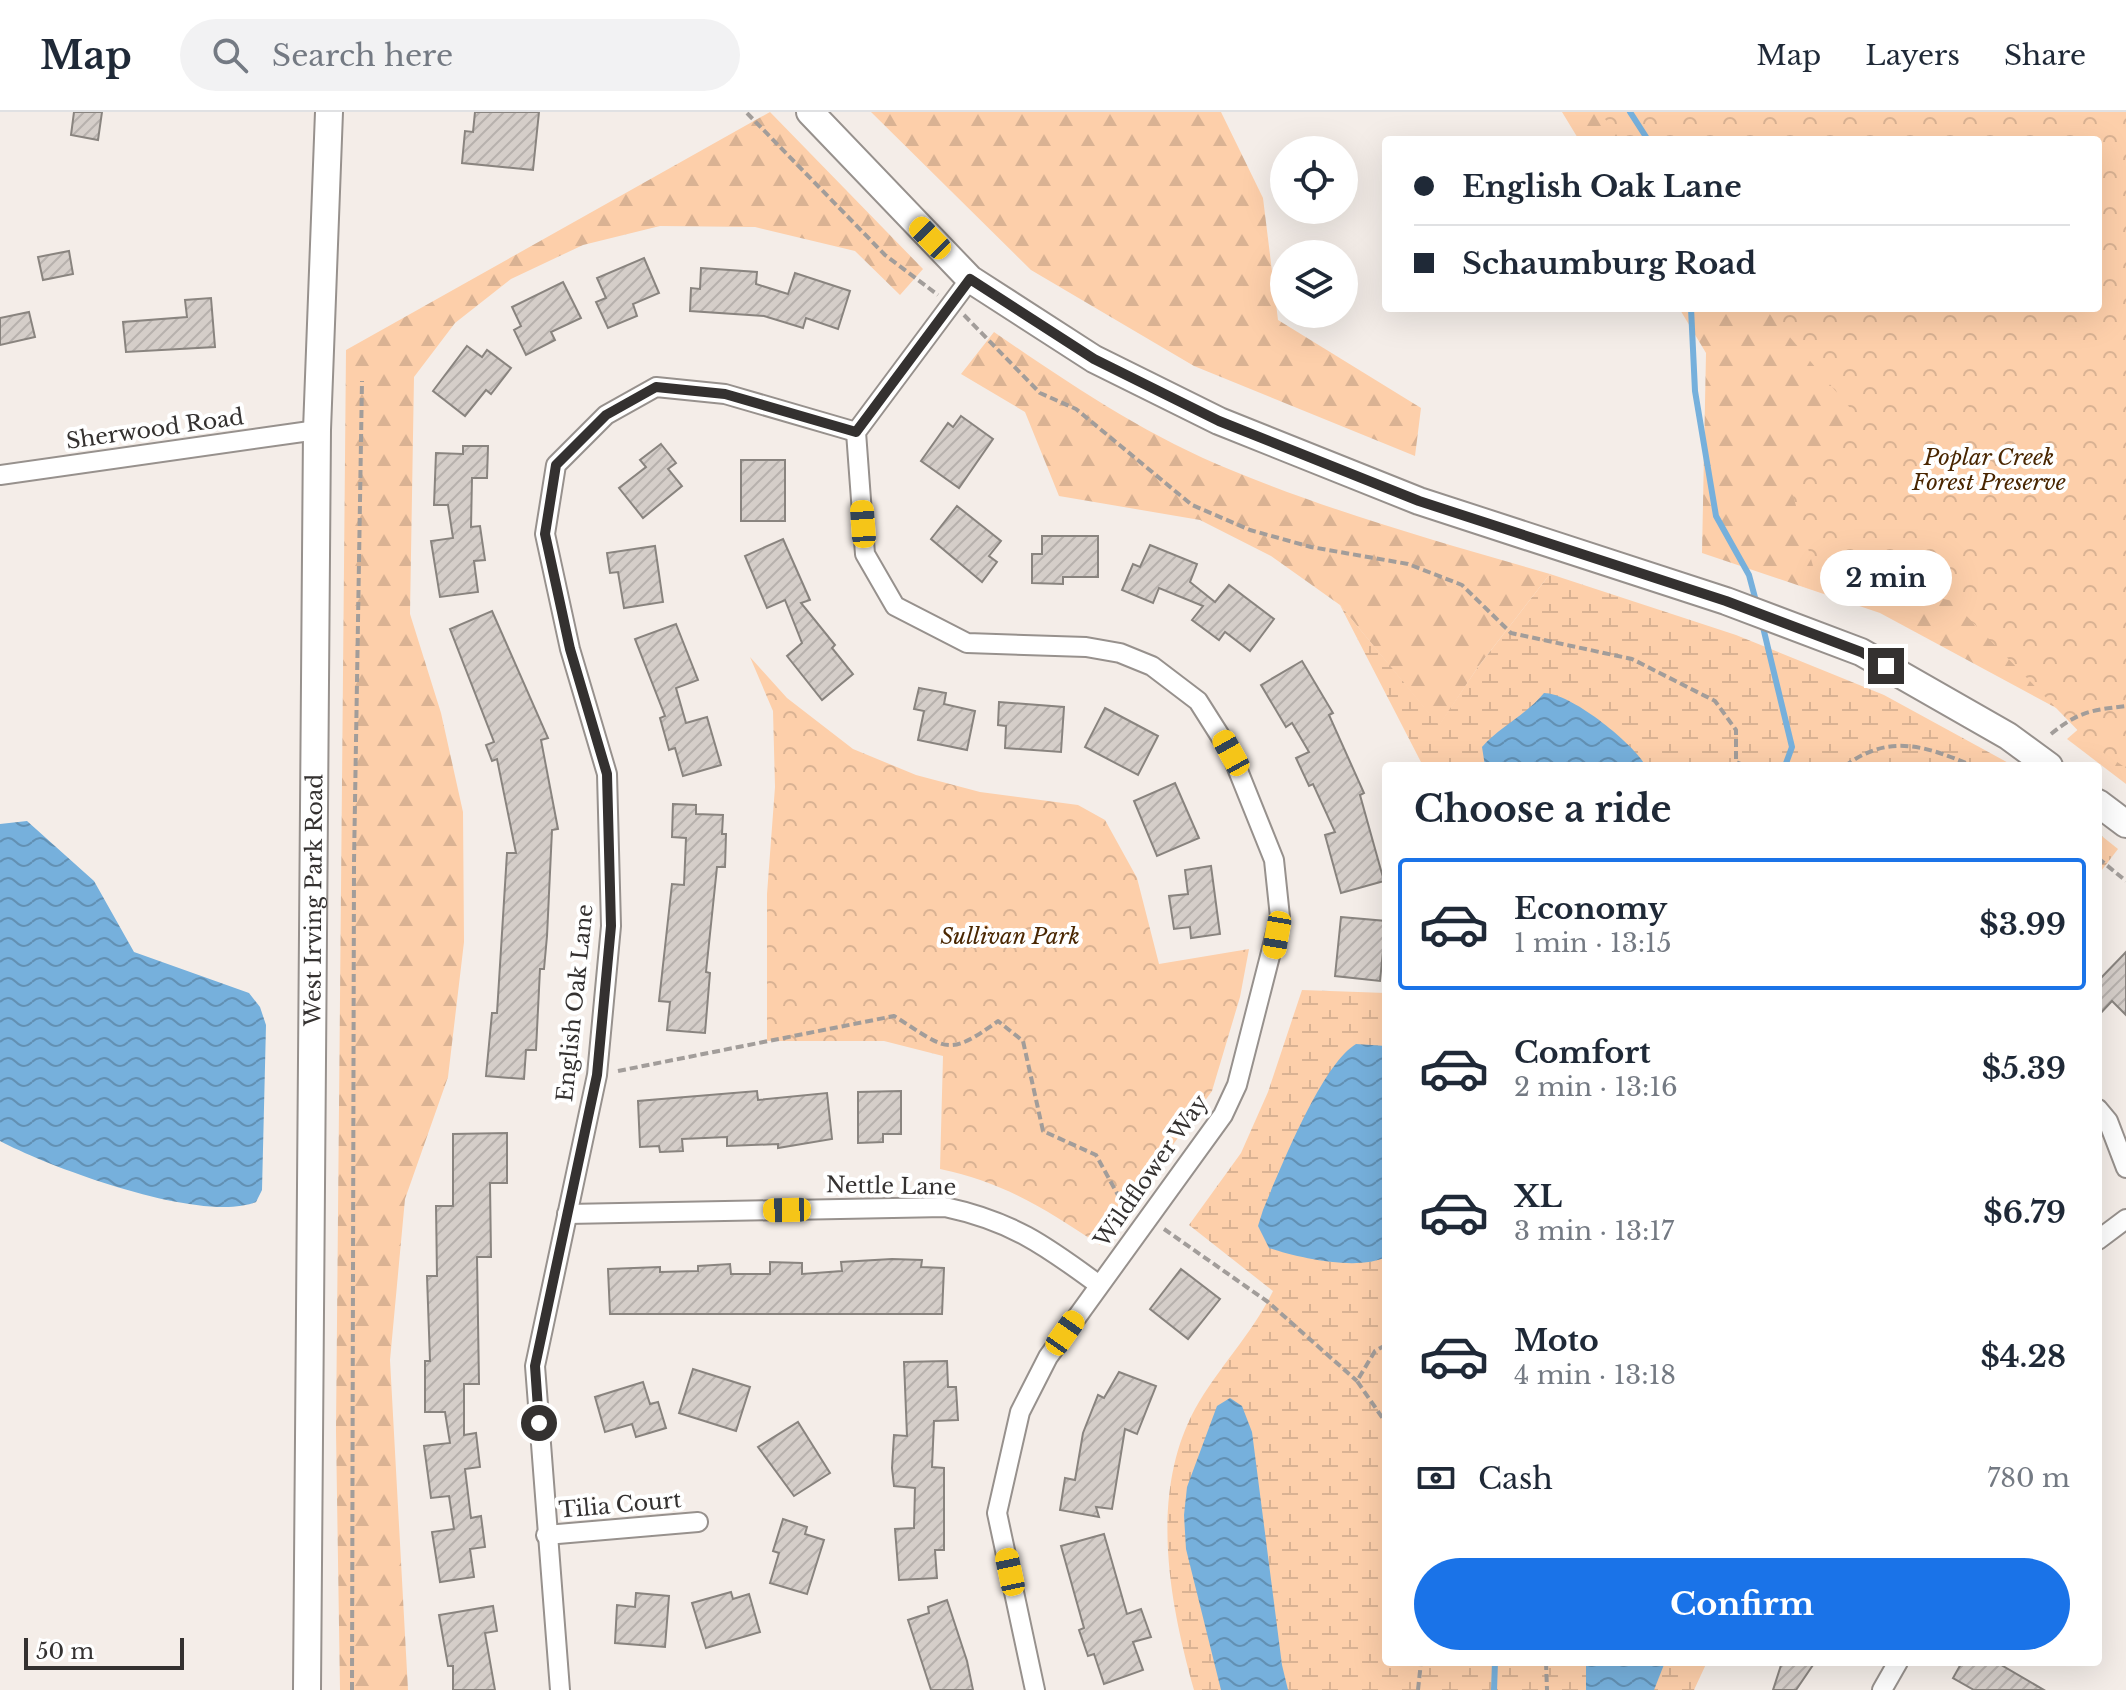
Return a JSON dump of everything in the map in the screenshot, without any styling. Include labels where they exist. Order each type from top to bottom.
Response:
[{"type":"main road","name":"West Irving Park Road","points":[[307,1690],[317,430],[329,112]]},
{"type":"main road","points":[[810,112],[970,279],[1094,359],[1219,421],[1419,501],[1744,608],[1861,652],[2008,736],[2044,762]]},
{"type":"main road","points":[[2102,806],[2126,824]]},
{"type":"street","points":[[856,432],[970,279]]},
{"type":"street","name":"English Oak Lane","points":[[560,1690],[535,1366],[597,1075],[611,926],[607,774],[570,649],[545,534],[556,465],[606,415],[656,387],[725,394],[856,432]]},
{"type":"street","name":"Sherwood Road","points":[[0,475],[317,430]]},
{"type":"street","name":"Wildflower Way","points":[[856,432],[865,554],[895,606],[967,643],[1086,647],[1120,653],[1177,682],[1215,723],[1231,753],[1274,860],[1280,917],[1237,1085],[1223,1115],[1048,1357],[1020,1412],[997,1513],[1035,1690]]},
{"type":"street","points":[[2102,1114],[2108,1121],[2126,1168]]},
{"type":"street","name":"Nettle Lane","points":[[567,1214],[945,1207],[990,1216],[1044,1244],[1099,1285]]},
{"type":"street","points":[[2102,1237],[2126,1219]]},
{"type":"street","name":"Tilia Court","points":[[546,1535],[698,1522]]},
{"type":"street","points":[[1882,1690],[1896,1666]]},
{"type":"path","points":[[747,113],[885,255],[977,325],[1000,354],[1040,393],[1076,409],[1192,505],[1250,530],[1311,547],[1408,564],[1462,585],[1511,633],[1632,659],[1715,701],[1736,730],[1735,762]]},
{"type":"path","points":[[352,1690],[354,862],[362,381]]},
{"type":"path","points":[[2051,734],[2073,716],[2088,710],[2126,706]]},
{"type":"path","points":[[1850,762],[1869,748],[1929,747],[1964,762]]},
{"type":"path","points":[[2102,861],[2126,881]]},
{"type":"path","points":[[597,1075],[894,1016],[940,1045],[964,1045],[998,1021],[1023,1041],[1043,1131],[1096,1155],[1118,1195],[1268,1302],[1357,1381],[1382,1417]]},
{"type":"path","points":[[1357,1381],[1375,1351],[1382,1347]]},
{"type":"path","points":[[1418,1690],[1421,1666]]},
{"type":"path","points":[[1546,1666],[1547,1690]]},
{"type":"green space","points":[[770,112],[923,269],[900,295],[855,251],[755,227],[660,226],[583,245],[511,279],[455,323],[414,377],[410,614],[441,713],[463,812],[464,942],[448,1077],[405,1199],[390,1360],[408,1690],[340,1690],[336,1431],[346,350]]},
{"type":"green space","points":[[871,112],[1221,112],[1263,198],[1270,255],[1270,328],[1291,328],[1421,408],[1415,456],[1194,366],[1031,270]]},
{"type":"green space","name":"Poplar Creek Forest Preserve","points":[[1562,112],[2126,112],[2060,710],[1880,613],[1702,553],[1706,353],[1681,312],[2102,312],[2102,136],[1577,136]]},
{"type":"green space","name":"Poplar Creek Forest Preserve","points":[[1599,112],[2126,112],[2126,768],[2092,745],[1952,601],[1813,566],[1789,481],[1862,422],[1768,312],[2102,312],[2102,136],[1620,136]]},
{"type":"green space","points":[[994,332],[1108,407],[1199,456],[1349,514],[1550,574],[1478,667],[1439,726],[1340,605],[1271,556],[1200,520],[1059,496],[1025,412],[961,374]]},
{"type":"green space","points":[[1550,574],[1736,635],[1884,695],[2007,762],[1421,762],[1340,605],[1439,725],[1478,667]]},
{"type":"green space","name":"Sullivan Park","points":[[750,657],[787,698],[853,749],[916,775],[980,792],[1078,805],[1105,820],[1137,878],[1159,964],[1249,949],[1240,997],[1212,1091],[1100,1245],[1043,1209],[1005,1190],[940,1169],[943,1056],[884,1041],[767,1041],[767,894],[775,787],[773,711]]},
{"type":"green space","points":[[2082,726],[2126,747],[2126,784],[2102,766],[2102,762],[2097,762],[2067,739]]},
{"type":"green space","points":[[2102,836],[2118,849],[2102,870]]},
{"type":"green space","points":[[1302,990],[1382,993],[1382,1666],[1705,1666],[1694,1690],[1194,1690],[1171,1584],[1168,1512],[1172,1476],[1181,1442],[1195,1409],[1273,1291],[1189,1225],[1241,1153],[1268,1092]]},
{"type":"water","points":[[1544,693],[1570,701],[1600,721],[1643,762],[1484,762],[1482,747]]},
{"type":"water","points":[[27,821],[94,881],[134,952],[249,993],[260,1007],[266,1025],[262,1190],[256,1202],[232,1207],[200,1206],[127,1190],[54,1165],[0,1141],[0,824]]},
{"type":"water","points":[[1356,1044],[1382,1046],[1382,1258],[1360,1263],[1311,1259],[1269,1248],[1258,1226],[1303,1120],[1329,1073]]},
{"type":"water","points":[[1230,1398],[1242,1406],[1252,1432],[1282,1665],[1288,1690],[1221,1690],[1186,1549],[1184,1515],[1187,1487],[1217,1406]]},
{"type":"water","points":[[1586,1666],[1663,1666],[1654,1690],[1586,1690]]},
{"type":"building","points":[[74,112],[102,112],[98,140],[71,135]]},
{"type":"building","points":[[475,112],[539,112],[533,170],[462,163],[465,131],[473,132]]},
{"type":"building","points":[[69,251],[73,274],[43,280],[38,257]]},
{"type":"building","points":[[644,258],[659,293],[633,304],[637,316],[608,328],[596,302],[606,298],[597,278]]},
{"type":"building","points":[[701,268],[757,272],[756,284],[788,294],[795,273],[850,291],[838,329],[806,318],[803,328],[764,316],[690,311],[691,288],[700,289]]},
{"type":"building","points":[[563,282],[581,318],[551,332],[555,340],[526,355],[514,330],[521,326],[512,307]]},
{"type":"building","points":[[211,298],[215,347],[126,352],[123,322],[187,317],[185,300]]},
{"type":"building","points":[[29,312],[35,337],[0,345],[0,318]]},
{"type":"building","points":[[467,346],[482,357],[487,350],[511,368],[491,394],[486,390],[465,416],[433,391]]},
{"type":"building","points":[[961,416],[993,439],[959,488],[921,461],[948,423],[953,427]]},
{"type":"building","points":[[661,444],[676,463],[668,469],[682,486],[643,518],[619,488],[646,467],[640,460]]},
{"type":"building","points":[[463,446],[488,446],[487,478],[472,478],[471,527],[480,526],[485,560],[474,561],[478,592],[440,597],[431,541],[453,538],[448,505],[434,505],[436,453],[463,454]]},
{"type":"building","points":[[741,460],[785,460],[785,521],[741,521]]},
{"type":"building","points":[[957,506],[1001,541],[989,556],[997,562],[982,582],[931,539]]},
{"type":"building","points":[[1042,536],[1098,536],[1098,577],[1063,577],[1063,584],[1032,583],[1032,554],[1042,554]]},
{"type":"building","points":[[783,539],[810,600],[801,603],[835,645],[832,648],[853,674],[822,700],[787,656],[802,643],[785,600],[767,608],[745,556]]},
{"type":"building","points":[[1150,545],[1197,564],[1190,582],[1215,602],[1229,585],[1274,619],[1250,651],[1225,632],[1219,640],[1192,620],[1203,606],[1159,588],[1153,603],[1122,590],[1133,564],[1140,567]]},
{"type":"building","points":[[655,546],[663,602],[624,608],[618,572],[610,573],[607,553]]},
{"type":"building","points":[[492,611],[548,738],[541,740],[558,829],[552,830],[547,936],[544,969],[540,969],[536,1050],[526,1050],[524,1079],[486,1076],[492,1013],[497,1013],[507,853],[516,853],[497,759],[492,761],[486,745],[494,742],[450,629]]},
{"type":"building","points":[[676,624],[698,680],[676,688],[686,723],[707,717],[721,765],[683,776],[675,748],[669,750],[660,718],[665,716],[635,639]]},
{"type":"building","points":[[1302,661],[1333,713],[1329,715],[1364,793],[1360,795],[1382,882],[1341,893],[1325,835],[1335,832],[1313,784],[1309,786],[1296,758],[1309,752],[1292,723],[1286,727],[1261,685]]},
{"type":"building","points":[[919,688],[946,693],[944,704],[975,711],[967,750],[918,740],[924,711],[914,709]]},
{"type":"building","points":[[999,702],[1064,707],[1061,752],[1005,748],[1006,726],[998,725]]},
{"type":"building","points":[[1105,708],[1158,736],[1138,775],[1085,747]]},
{"type":"building","points":[[1175,783],[1199,838],[1157,856],[1134,801]]},
{"type":"building","points":[[673,804],[696,805],[696,814],[723,815],[722,834],[726,834],[725,867],[717,867],[706,972],[710,973],[705,1033],[667,1030],[670,1002],[659,1001],[672,884],[684,885],[686,838],[672,837]]},
{"type":"building","points":[[1211,866],[1220,934],[1191,938],[1190,927],[1174,929],[1169,896],[1188,894],[1185,870]]},
{"type":"building","points":[[1341,917],[1382,921],[1380,981],[1335,976]]},
{"type":"building","points":[[2126,952],[2126,1015],[2112,1001],[2102,1012],[2102,977]]},
{"type":"building","points":[[757,1091],[758,1100],[827,1093],[832,1139],[778,1148],[778,1144],[727,1146],[727,1137],[682,1139],[683,1151],[660,1152],[659,1146],[640,1147],[638,1101]]},
{"type":"building","points":[[901,1091],[901,1134],[883,1134],[883,1142],[858,1143],[858,1092]]},
{"type":"building","points":[[507,1133],[507,1183],[490,1183],[491,1257],[477,1257],[479,1384],[464,1384],[464,1435],[476,1433],[480,1467],[465,1469],[471,1518],[481,1516],[485,1547],[470,1549],[474,1577],[440,1582],[432,1532],[454,1529],[449,1496],[431,1498],[424,1446],[450,1443],[445,1412],[425,1412],[425,1361],[430,1361],[427,1276],[437,1276],[436,1206],[453,1206],[453,1134]]},
{"type":"building","points":[[922,1260],[921,1267],[944,1268],[942,1314],[610,1314],[608,1269],[660,1267],[660,1272],[698,1271],[698,1266],[730,1264],[731,1274],[770,1274],[770,1262],[802,1263],[802,1274],[842,1271],[841,1262]]},
{"type":"building","points":[[1181,1269],[1220,1299],[1188,1339],[1150,1309]]},
{"type":"building","points":[[947,1361],[948,1387],[956,1387],[958,1420],[934,1421],[932,1467],[944,1468],[944,1550],[935,1550],[937,1578],[899,1580],[895,1529],[914,1528],[915,1488],[894,1486],[892,1468],[894,1435],[907,1436],[904,1362]]},
{"type":"building","points":[[693,1369],[750,1387],[736,1431],[679,1413]]},
{"type":"building","points":[[1119,1372],[1156,1386],[1137,1434],[1125,1429],[1112,1509],[1096,1507],[1099,1517],[1060,1510],[1065,1478],[1075,1480],[1083,1433],[1098,1395],[1104,1398]]},
{"type":"building","points":[[643,1382],[650,1404],[658,1402],[666,1428],[636,1437],[632,1424],[605,1432],[595,1397]]},
{"type":"building","points":[[798,1422],[830,1473],[794,1496],[758,1447]]},
{"type":"building","points":[[783,1519],[807,1527],[805,1534],[824,1540],[807,1594],[770,1583],[779,1553],[773,1551]]},
{"type":"building","points":[[1104,1534],[1127,1614],[1141,1609],[1151,1637],[1133,1642],[1143,1670],[1104,1684],[1094,1654],[1088,1656],[1079,1630],[1084,1628],[1061,1546]]},
{"type":"building","points":[[731,1592],[733,1599],[749,1594],[760,1632],[706,1648],[692,1603]]},
{"type":"building","points":[[636,1593],[669,1596],[665,1647],[615,1643],[617,1605],[635,1607]]},
{"type":"building","points":[[947,1600],[973,1690],[931,1690],[908,1620],[929,1613],[928,1607]]},
{"type":"building","points":[[493,1606],[497,1631],[485,1633],[495,1690],[453,1690],[453,1666],[448,1666],[439,1615]]},
{"type":"building","points":[[1781,1666],[1812,1666],[1796,1690],[1773,1690]]},
{"type":"building","points":[[1960,1666],[2003,1666],[2044,1690],[1974,1690],[1953,1678]]},
{"type":"waterway","points":[[1630,112],[1645,136]]},
{"type":"waterway","points":[[1691,312],[1695,391],[1716,516],[1749,575],[1757,605]]},
{"type":"waterway","points":[[1762,623],[1792,747],[1786,762]]},
{"type":"waterway","points":[[1494,1690],[1495,1666]]},
{"type":"route","points":[[539,1423],[535,1366],[597,1075],[611,926],[607,774],[570,649],[545,534],[556,465],[606,415],[656,387],[725,394],[856,432],[970,279],[1094,359],[1219,421],[1419,501],[1726,601],[1861,652],[1886,666]]}]
